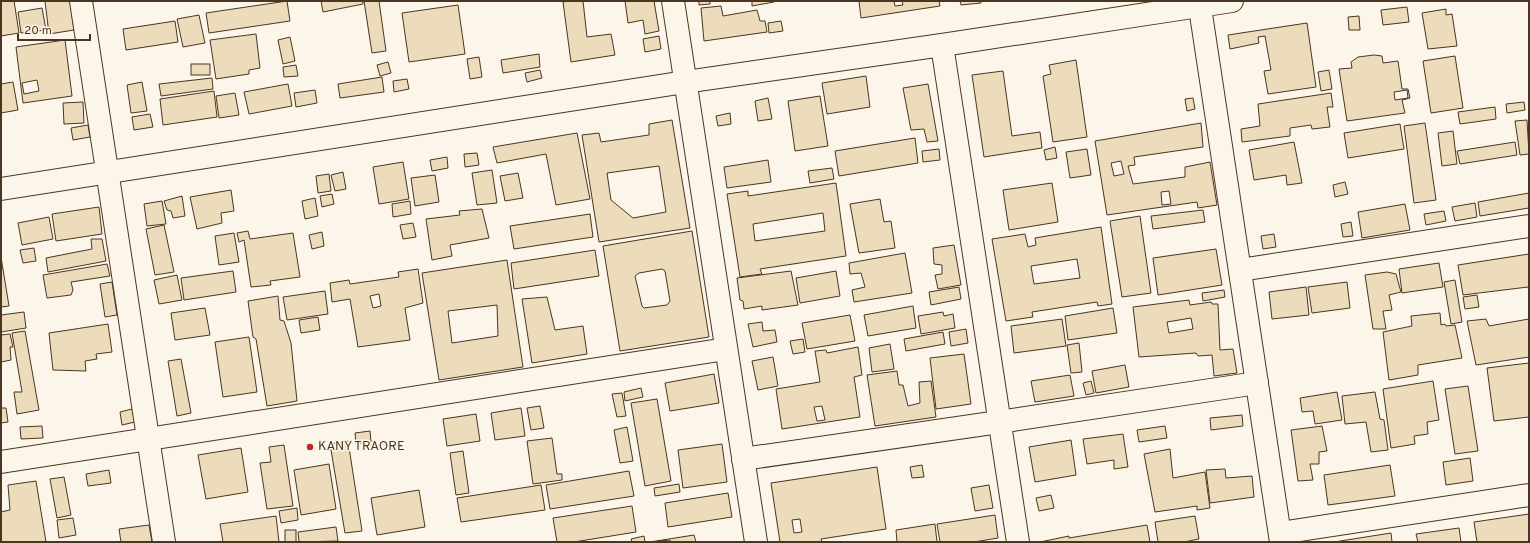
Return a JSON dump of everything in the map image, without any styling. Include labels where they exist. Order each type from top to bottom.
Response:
[{"type":"street","points":[[81,1],[164,542]]},
{"type":"street","points":[[673,1],[756,542]]},
{"type":"street","points":[[1,189],[685,82],[942,45],[1199,4],[1232,1]]},
{"type":"street","points":[[1199,4],[1280,538],[1529,496]]},
{"type":"street","points":[[942,45],[1018,542]]},
{"type":"street","points":[[1240,270],[1529,226]]},
{"type":"street","points":[[1,462],[726,349]]},
{"type":"street","points":[[743,459],[1257,383]]},
{"type":"building","points":[[1,1],[14,1],[19,33],[1,36]]},
{"type":"building","points":[[45,1],[70,1],[74,30],[49,34]]},
{"type":"building","points":[[287,1],[290,21],[209,33],[206,13]]},
{"type":"building","points":[[321,1],[363,1],[363,4],[323,12]]},
{"type":"building","points":[[364,1],[379,1],[386,51],[372,53]]},
{"type":"building","points":[[583,1],[587,37],[611,34],[615,55],[571,62],[563,2]]},
{"type":"building","points":[[625,1],[654,1],[659,31],[645,34],[643,20],[628,23]]},
{"type":"building","points":[[699,1],[710,1],[710,4],[699,5]]},
{"type":"building","points":[[752,1],[774,1],[774,2],[752,6]]},
{"type":"building","points":[[859,1],[894,1],[895,6],[903,5],[902,1],[939,1],[940,6],[861,18]]},
{"type":"building","points":[[960,1],[981,1],[981,3],[961,5]]},
{"type":"building","points":[[458,5],[465,54],[409,62],[402,13]]},
{"type":"building","points":[[721,6],[723,16],[757,10],[760,21],[765,21],[767,32],[704,41],[701,8]]},
{"type":"building","points":[[1407,7],[1409,22],[1383,25],[1381,10]]},
{"type":"building","points":[[42,8],[46,30],[21,33],[18,12]]},
{"type":"building","points":[[1446,9],[1446,15],[1452,14],[1457,46],[1428,49],[1422,13]]},
{"type":"building","points":[[199,15],[205,43],[183,47],[177,19]]},
{"type":"building","points":[[1359,16],[1360,30],[1349,30],[1348,17]]},
{"type":"building","points":[[175,21],[178,42],[126,50],[123,29]]},
{"type":"building","points":[[781,21],[783,31],[769,33],[768,23]]},
{"type":"building","points":[[1307,23],[1316,87],[1268,94],[1264,71],[1271,70],[1265,36],[1258,37],[1259,43],[1230,49],[1228,35]]},
{"type":"building","points":[[256,34],[260,68],[249,70],[249,74],[216,79],[210,40]]},
{"type":"building","points":[[659,36],[661,49],[645,52],[643,39]]},
{"type":"building","points":[[290,37],[295,61],[283,64],[278,40]]},
{"type":"building","points":[[65,40],[72,96],[23,103],[16,47]],"holes":[[[37,80],[39,91],[24,94],[22,83]]]},
{"type":"building","points":[[539,54],[540,67],[503,73],[501,60]]},
{"type":"building","points":[[1374,55],[1382,56],[1383,63],[1398,61],[1402,89],[1408,89],[1410,98],[1402,100],[1405,113],[1347,121],[1339,69],[1352,68],[1351,62],[1358,57]],"holes":[[[1407,90],[1408,98],[1395,100],[1394,92]]]},
{"type":"building","points":[[1455,56],[1463,108],[1431,113],[1423,61]]},
{"type":"building","points":[[479,57],[482,77],[470,79],[467,59]]},
{"type":"building","points":[[1076,60],[1087,137],[1053,142],[1043,76],[1051,74],[1049,65]]},
{"type":"building","points":[[388,62],[391,73],[380,76],[377,65]]},
{"type":"building","points":[[191,64],[210,64],[210,75],[191,75]]},
{"type":"building","points":[[296,65],[298,76],[284,77],[283,67]]},
{"type":"building","points":[[540,70],[542,78],[527,82],[525,73]]},
{"type":"building","points":[[1329,70],[1332,89],[1321,91],[1318,72]]},
{"type":"building","points":[[1003,71],[1012,136],[1040,132],[1042,148],[984,157],[972,75]]},
{"type":"building","points":[[866,76],[870,107],[827,114],[822,83]]},
{"type":"building","points":[[382,77],[384,92],[340,98],[338,84]]},
{"type":"building","points":[[212,78],[213,89],[161,96],[159,84]]},
{"type":"building","points":[[407,79],[409,89],[394,92],[393,81]]},
{"type":"building","points":[[13,82],[18,110],[1,113],[1,84]]},
{"type":"building","points":[[142,82],[147,111],[131,113],[127,85]]},
{"type":"building","points":[[288,84],[292,106],[249,114],[244,92]]},
{"type":"building","points":[[928,84],[938,141],[927,142],[924,129],[911,130],[903,88]]},
{"type":"building","points":[[315,90],[317,103],[296,107],[294,93]]},
{"type":"building","points":[[214,91],[217,117],[163,125],[160,99]]},
{"type":"building","points":[[235,93],[239,115],[219,118],[216,96]]},
{"type":"building","points":[[1331,93],[1333,107],[1327,107],[1330,127],[1312,129],[1311,125],[1290,128],[1290,136],[1242,142],[1241,129],[1260,126],[1258,104]]},
{"type":"building","points":[[820,96],[828,146],[795,151],[788,101]]},
{"type":"building","points":[[768,98],[772,119],[758,121],[755,101]]},
{"type":"building","points":[[1193,98],[1195,109],[1187,111],[1185,99]]},
{"type":"building","points":[[83,102],[84,123],[64,124],[63,103]]},
{"type":"building","points":[[1524,102],[1525,110],[1507,113],[1506,104]]},
{"type":"building","points":[[1495,107],[1496,119],[1460,124],[1458,112]]},
{"type":"building","points":[[730,113],[731,124],[718,126],[716,116]]},
{"type":"building","points":[[150,114],[153,127],[134,130],[132,117]]},
{"type":"building","points":[[672,120],[690,228],[599,242],[582,135],[599,133],[601,142],[649,135],[649,124]],"holes":[[[659,166],[666,212],[633,218],[611,200],[607,173]]]},
{"type":"building","points":[[1527,120],[1529,154],[1520,155],[1515,121]]},
{"type":"building","points":[[1201,123],[1203,147],[1134,157],[1135,165],[1128,166],[1133,184],[1185,177],[1185,167],[1210,162],[1217,205],[1198,208],[1197,202],[1107,215],[1095,141]],"holes":[[[1121,161],[1124,174],[1114,176],[1111,163]],[[1169,191],[1171,204],[1162,205],[1161,192]]]},
{"type":"building","points":[[1425,123],[1436,200],[1414,203],[1404,126]]},
{"type":"building","points":[[1400,124],[1404,149],[1348,158],[1344,133]]},
{"type":"building","points":[[88,125],[90,137],[73,140],[71,128]]},
{"type":"building","points":[[1453,131],[1457,164],[1442,166],[1438,133]]},
{"type":"building","points":[[577,133],[590,199],[556,205],[546,154],[497,163],[493,147]]},
{"type":"building","points":[[915,138],[918,163],[839,176],[835,151]]},
{"type":"building","points":[[1294,142],[1302,183],[1287,185],[1286,175],[1254,180],[1249,150]]},
{"type":"building","points":[[1515,142],[1517,155],[1460,164],[1457,151]]},
{"type":"building","points":[[1055,147],[1057,158],[1046,160],[1044,150]]},
{"type":"building","points":[[939,149],[940,160],[923,162],[922,151]]},
{"type":"building","points":[[1087,149],[1091,175],[1070,178],[1066,152]]},
{"type":"building","points":[[477,153],[479,165],[465,167],[464,154]]},
{"type":"building","points":[[447,157],[448,168],[432,171],[430,160]]},
{"type":"building","points":[[768,160],[771,182],[727,188],[724,167]]},
{"type":"building","points":[[403,162],[409,199],[379,204],[373,167]]},
{"type":"building","points":[[832,168],[834,179],[810,183],[808,171]]},
{"type":"building","points":[[492,170],[497,203],[477,205],[472,173]]},
{"type":"building","points":[[343,172],[346,189],[335,191],[331,175]]},
{"type":"building","points":[[518,173],[523,198],[505,201],[500,176]]},
{"type":"building","points":[[329,174],[331,191],[318,193],[316,176]]},
{"type":"building","points":[[435,175],[439,202],[415,206],[411,178]]},
{"type":"building","points":[[1345,182],[1348,194],[1335,197],[1333,185]]},
{"type":"building","points":[[836,183],[846,256],[760,269],[762,274],[740,277],[727,194],[748,191],[748,196]],"holes":[[[823,213],[825,231],[755,241],[753,224]]]},
{"type":"building","points":[[1052,183],[1058,222],[1009,230],[1003,190]]},
{"type":"building","points":[[231,190],[234,211],[221,213],[222,223],[197,229],[190,197]]},
{"type":"building","points":[[1529,193],[1529,208],[1480,216],[1478,202]]},
{"type":"building","points":[[332,194],[334,204],[322,207],[320,196]]},
{"type":"building","points":[[182,196],[185,216],[173,218],[171,211],[167,210],[164,201]]},
{"type":"building","points":[[315,198],[318,216],[305,219],[302,201]]},
{"type":"building","points":[[880,199],[884,222],[891,221],[895,248],[859,253],[850,204]]},
{"type":"building","points":[[162,201],[166,224],[147,226],[144,204]]},
{"type":"building","points":[[410,201],[411,214],[393,217],[392,204]]},
{"type":"building","points":[[1475,203],[1477,217],[1455,221],[1452,207]]},
{"type":"building","points":[[1405,204],[1410,230],[1362,238],[1358,212]]},
{"type":"building","points":[[99,207],[102,234],[56,241],[52,214]]},
{"type":"building","points":[[482,209],[489,238],[450,245],[452,256],[432,260],[426,219],[460,215],[459,211]]},
{"type":"building","points":[[1203,210],[1205,222],[1153,229],[1151,216]]},
{"type":"building","points":[[1444,211],[1446,221],[1426,225],[1424,214]]},
{"type":"building","points":[[590,214],[593,237],[514,249],[510,226]]},
{"type":"building","points":[[1140,216],[1151,293],[1122,297],[1110,221]]},
{"type":"building","points":[[49,217],[53,239],[22,245],[18,223]]},
{"type":"building","points":[[1351,222],[1353,236],[1343,237],[1341,224]]},
{"type":"building","points":[[413,223],[416,237],[403,239],[400,225]]},
{"type":"building","points":[[164,225],[174,272],[155,275],[146,229]]},
{"type":"building","points":[[1101,227],[1112,304],[1098,306],[1097,302],[1032,312],[1033,317],[1006,321],[992,239],[1025,234],[1028,247],[1036,245],[1035,238]],"holes":[[[1077,259],[1080,278],[1034,284],[1031,266]]]},
{"type":"building","points":[[248,231],[250,239],[293,233],[300,277],[270,281],[271,285],[251,287],[244,240],[239,242],[237,233]]},
{"type":"building","points":[[692,231],[709,337],[620,351],[603,246]],"holes":[[[662,269],[665,271],[670,301],[667,305],[644,308],[642,306],[635,276],[639,273]]]},
{"type":"building","points":[[322,232],[324,246],[312,249],[309,235]]},
{"type":"building","points":[[234,233],[239,262],[219,265],[215,236]]},
{"type":"building","points":[[1274,234],[1276,247],[1263,249],[1261,236]]},
{"type":"building","points":[[91,239],[102,239],[106,261],[48,272],[46,258],[92,249]]},
{"type":"building","points":[[954,245],[961,285],[938,289],[935,275],[942,274],[942,265],[934,264],[933,248]]},
{"type":"building","points":[[34,248],[36,261],[23,263],[20,250]]},
{"type":"building","points":[[1216,249],[1222,285],[1158,295],[1153,258]]},
{"type":"building","points":[[595,250],[599,276],[514,289],[511,263]]},
{"type":"building","points":[[905,253],[912,293],[854,302],[852,290],[865,287],[861,273],[850,274],[849,263]]},
{"type":"building","points":[[1529,254],[1529,291],[1528,287],[1463,295],[1458,265]]},
{"type":"building","points":[[1,257],[9,306],[1,307]]},
{"type":"building","points":[[507,260],[523,367],[439,380],[422,273]],"holes":[[[497,305],[498,336],[452,343],[448,311]]]},
{"type":"building","points":[[1439,263],[1443,287],[1402,293],[1399,269]]},
{"type":"building","points":[[107,264],[110,276],[71,282],[73,290],[71,295],[47,298],[43,275]]},
{"type":"building","points":[[418,269],[423,303],[405,308],[410,340],[358,347],[350,299],[332,302],[330,283],[349,280],[350,284],[399,277],[398,272]],"holes":[[[379,294],[381,306],[373,308],[370,296]]]},
{"type":"building","points":[[233,271],[236,292],[184,300],[181,278]]},
{"type":"building","points":[[791,271],[798,305],[762,310],[762,306],[744,309],[743,301],[740,300],[737,278]]},
{"type":"building","points":[[836,271],[840,296],[800,303],[796,278]]},
{"type":"building","points":[[1387,272],[1396,274],[1401,292],[1389,295],[1392,310],[1383,311],[1386,329],[1373,329],[1365,275]]},
{"type":"building","points":[[177,275],[182,300],[159,304],[154,280]]},
{"type":"building","points":[[1455,280],[1462,322],[1451,324],[1444,282]]},
{"type":"building","points":[[112,282],[117,315],[105,317],[100,284]]},
{"type":"building","points":[[1347,282],[1350,308],[1312,313],[1308,287]]},
{"type":"building","points":[[959,287],[961,299],[931,305],[929,292]]},
{"type":"building","points":[[1306,287],[1309,315],[1272,319],[1269,292]]},
{"type":"building","points":[[1224,290],[1225,297],[1203,301],[1202,293]]},
{"type":"building","points":[[325,291],[328,314],[287,320],[283,297]]},
{"type":"building","points":[[1477,295],[1479,307],[1465,309],[1463,297]]},
{"type":"building","points":[[278,296],[280,320],[284,321],[291,343],[297,401],[267,406],[256,339],[253,337],[248,301]]},
{"type":"building","points":[[547,297],[555,330],[583,326],[587,354],[532,363],[522,299]]},
{"type":"building","points":[[1189,300],[1190,305],[1211,302],[1212,304],[1218,304],[1220,350],[1233,349],[1237,373],[1214,376],[1212,355],[1198,356],[1196,353],[1139,357],[1133,307]],"holes":[[[1191,318],[1193,329],[1169,333],[1167,322]]]},
{"type":"building","points":[[913,306],[916,328],[868,336],[864,315]]},
{"type":"building","points":[[205,308],[210,335],[175,340],[171,313]]},
{"type":"building","points":[[1113,308],[1117,333],[1068,340],[1065,316]]},
{"type":"building","points":[[24,312],[26,328],[1,332],[1,315]]},
{"type":"building","points":[[943,312],[944,316],[953,314],[955,328],[921,334],[918,316]]},
{"type":"building","points":[[1440,313],[1441,325],[1455,325],[1462,358],[1418,365],[1418,375],[1389,380],[1383,332],[1412,326],[1411,316]]},
{"type":"building","points":[[850,315],[855,341],[807,349],[802,323]]},
{"type":"building","points":[[318,317],[320,330],[301,333],[299,320]]},
{"type":"building","points":[[1062,319],[1066,346],[1014,353],[1011,326]]},
{"type":"building","points":[[1486,319],[1489,326],[1529,319],[1529,357],[1476,365],[1467,321]]},
{"type":"building","points":[[762,322],[763,331],[775,330],[777,342],[753,347],[748,324]]},
{"type":"building","points":[[108,324],[112,352],[96,354],[97,359],[85,361],[86,371],[53,370],[49,333]]},
{"type":"building","points":[[966,329],[968,343],[951,346],[949,332]]},
{"type":"building","points":[[25,331],[39,410],[17,414],[14,392],[22,392],[12,333]]},
{"type":"building","points":[[943,332],[945,344],[906,351],[904,339]]},
{"type":"building","points":[[10,334],[13,347],[10,347],[11,360],[1,362],[1,335]]},
{"type":"building","points":[[249,337],[257,392],[223,397],[215,342]]},
{"type":"building","points":[[803,339],[805,352],[793,354],[790,341]]},
{"type":"building","points":[[1079,343],[1082,372],[1071,373],[1067,345]]},
{"type":"building","points":[[890,344],[894,369],[872,372],[869,348]]},
{"type":"building","points":[[858,347],[862,375],[854,377],[860,417],[782,429],[776,389],[820,382],[815,351],[826,350],[827,353]],"holes":[[[822,406],[825,420],[817,421],[814,407]]]},
{"type":"building","points":[[964,354],[971,404],[936,409],[930,358]]},
{"type":"building","points":[[773,357],[778,386],[758,390],[752,361]]},
{"type":"building","points":[[181,359],[191,413],[177,416],[168,361]]},
{"type":"building","points":[[1529,363],[1529,417],[1494,421],[1487,368]]},
{"type":"building","points":[[1125,365],[1129,387],[1096,393],[1092,371]]},
{"type":"building","points":[[897,371],[899,385],[903,385],[908,406],[920,403],[919,382],[931,381],[936,417],[875,426],[867,375]]},
{"type":"building","points":[[714,374],[719,403],[670,411],[665,383]]},
{"type":"building","points":[[1070,375],[1074,396],[1035,402],[1031,381]]},
{"type":"building","points":[[1091,381],[1094,393],[1086,395],[1083,383]]},
{"type":"building","points":[[1433,381],[1439,420],[1427,422],[1428,434],[1414,436],[1415,444],[1391,448],[1383,389]]},
{"type":"building","points":[[1468,386],[1478,451],[1455,454],[1445,389]]},
{"type":"building","points":[[641,388],[643,397],[625,401],[624,392]]},
{"type":"building","points":[[1337,392],[1342,420],[1315,424],[1313,411],[1302,412],[1300,398]]},
{"type":"building","points":[[1375,392],[1380,419],[1384,420],[1388,450],[1371,452],[1366,422],[1345,424],[1342,396]]},
{"type":"building","points":[[622,393],[626,416],[617,417],[612,394]]},
{"type":"building","points":[[657,399],[671,481],[645,486],[631,403]]},
{"type":"building","points":[[540,406],[544,428],[531,430],[527,408]]},
{"type":"building","points":[[1,408],[6,408],[8,422],[1,423]]},
{"type":"building","points":[[521,408],[525,436],[495,440],[491,413]]},
{"type":"building","points":[[132,409],[135,422],[122,425],[120,412]]},
{"type":"building","points":[[476,414],[480,441],[447,446],[443,419]]},
{"type":"building","points":[[1242,415],[1243,426],[1211,430],[1210,418]]},
{"type":"building","points":[[42,426],[43,438],[21,439],[20,427]]},
{"type":"building","points":[[1165,426],[1167,438],[1139,442],[1137,430]]},
{"type":"building","points":[[1322,426],[1327,451],[1319,452],[1319,464],[1310,464],[1313,480],[1298,481],[1291,430]]},
{"type":"building","points":[[627,427],[633,461],[620,463],[614,430]]},
{"type":"building","points":[[370,431],[371,442],[356,444],[355,433]]},
{"type":"building","points":[[1123,434],[1128,467],[1114,469],[1114,460],[1087,464],[1083,439]]},
{"type":"building","points":[[552,438],[557,474],[562,474],[562,480],[533,484],[527,441]]},
{"type":"building","points":[[1071,440],[1076,475],[1035,482],[1029,447]]},
{"type":"building","points":[[348,441],[362,531],[345,533],[330,444]]},
{"type":"building","points":[[722,444],[727,482],[683,488],[678,450]]},
{"type":"building","points":[[284,445],[293,506],[267,509],[260,463],[271,462],[269,447]]},
{"type":"building","points":[[241,448],[248,492],[206,499],[198,455]]},
{"type":"building","points":[[1170,449],[1173,478],[1205,472],[1210,508],[1197,510],[1197,506],[1155,512],[1144,454]]},
{"type":"building","points":[[463,451],[469,493],[456,495],[450,453]]},
{"type":"building","points":[[1470,458],[1473,481],[1446,485],[1443,462]]},
{"type":"building","points":[[329,464],[336,509],[301,515],[294,470]]},
{"type":"building","points":[[922,465],[924,477],[912,478],[910,467]]},
{"type":"building","points":[[1390,465],[1395,496],[1328,505],[1324,475]]},
{"type":"building","points":[[877,467],[886,529],[821,539],[822,542],[780,542],[771,483]],"holes":[[[800,519],[802,532],[794,533],[792,520]]]},
{"type":"building","points":[[1225,469],[1226,478],[1252,476],[1254,497],[1210,503],[1206,470]]},
{"type":"building","points":[[109,470],[111,483],[88,486],[86,474]]},
{"type":"building","points":[[629,471],[634,496],[550,509],[546,485]]},
{"type":"building","points":[[64,477],[71,515],[57,518],[50,479]]},
{"type":"building","points":[[36,481],[46,542],[1,542],[1,512],[10,510],[8,485]]},
{"type":"building","points":[[679,484],[680,492],[655,496],[654,488]]},
{"type":"building","points":[[541,485],[545,510],[461,522],[457,498]]},
{"type":"building","points":[[989,485],[993,508],[975,511],[971,488]]},
{"type":"building","points":[[419,490],[425,527],[377,535],[371,498]]},
{"type":"building","points":[[728,493],[732,517],[668,527],[665,503]]},
{"type":"building","points":[[1051,495],[1054,508],[1039,511],[1036,498]]},
{"type":"building","points":[[632,506],[636,532],[574,542],[557,542],[553,518]]},
{"type":"building","points":[[297,508],[298,520],[281,523],[279,511]]},
{"type":"building","points":[[1529,514],[1529,542],[1477,542],[1474,522]]},
{"type":"building","points":[[995,515],[998,538],[974,542],[940,542],[937,524]]},
{"type":"building","points":[[276,516],[279,542],[223,542],[220,524]]},
{"type":"building","points":[[1195,516],[1199,539],[1184,542],[1158,542],[1155,522]]},
{"type":"building","points":[[73,518],[76,535],[59,538],[57,520]]},
{"type":"building","points":[[935,524],[937,542],[897,542],[896,530]]},
{"type":"building","points":[[149,525],[152,542],[121,542],[119,529]]},
{"type":"building","points":[[1147,525],[1150,542],[1040,542],[1069,536],[1069,538]]},
{"type":"building","points":[[336,527],[338,541],[299,542],[298,532]]},
{"type":"building","points":[[1459,528],[1461,542],[1418,542],[1416,534]]},
{"type":"building","points":[[285,530],[296,530],[296,542],[285,542]]},
{"type":"building","points":[[1391,533],[1392,542],[1334,542]]},
{"type":"building","points":[[694,535],[696,542],[670,542],[670,540],[650,542]]},
{"type":"building","points":[[644,536],[645,542],[632,542],[631,539]]},
{"type":"place","name":"KANY TRAORE","points":[[310,447]]}]
